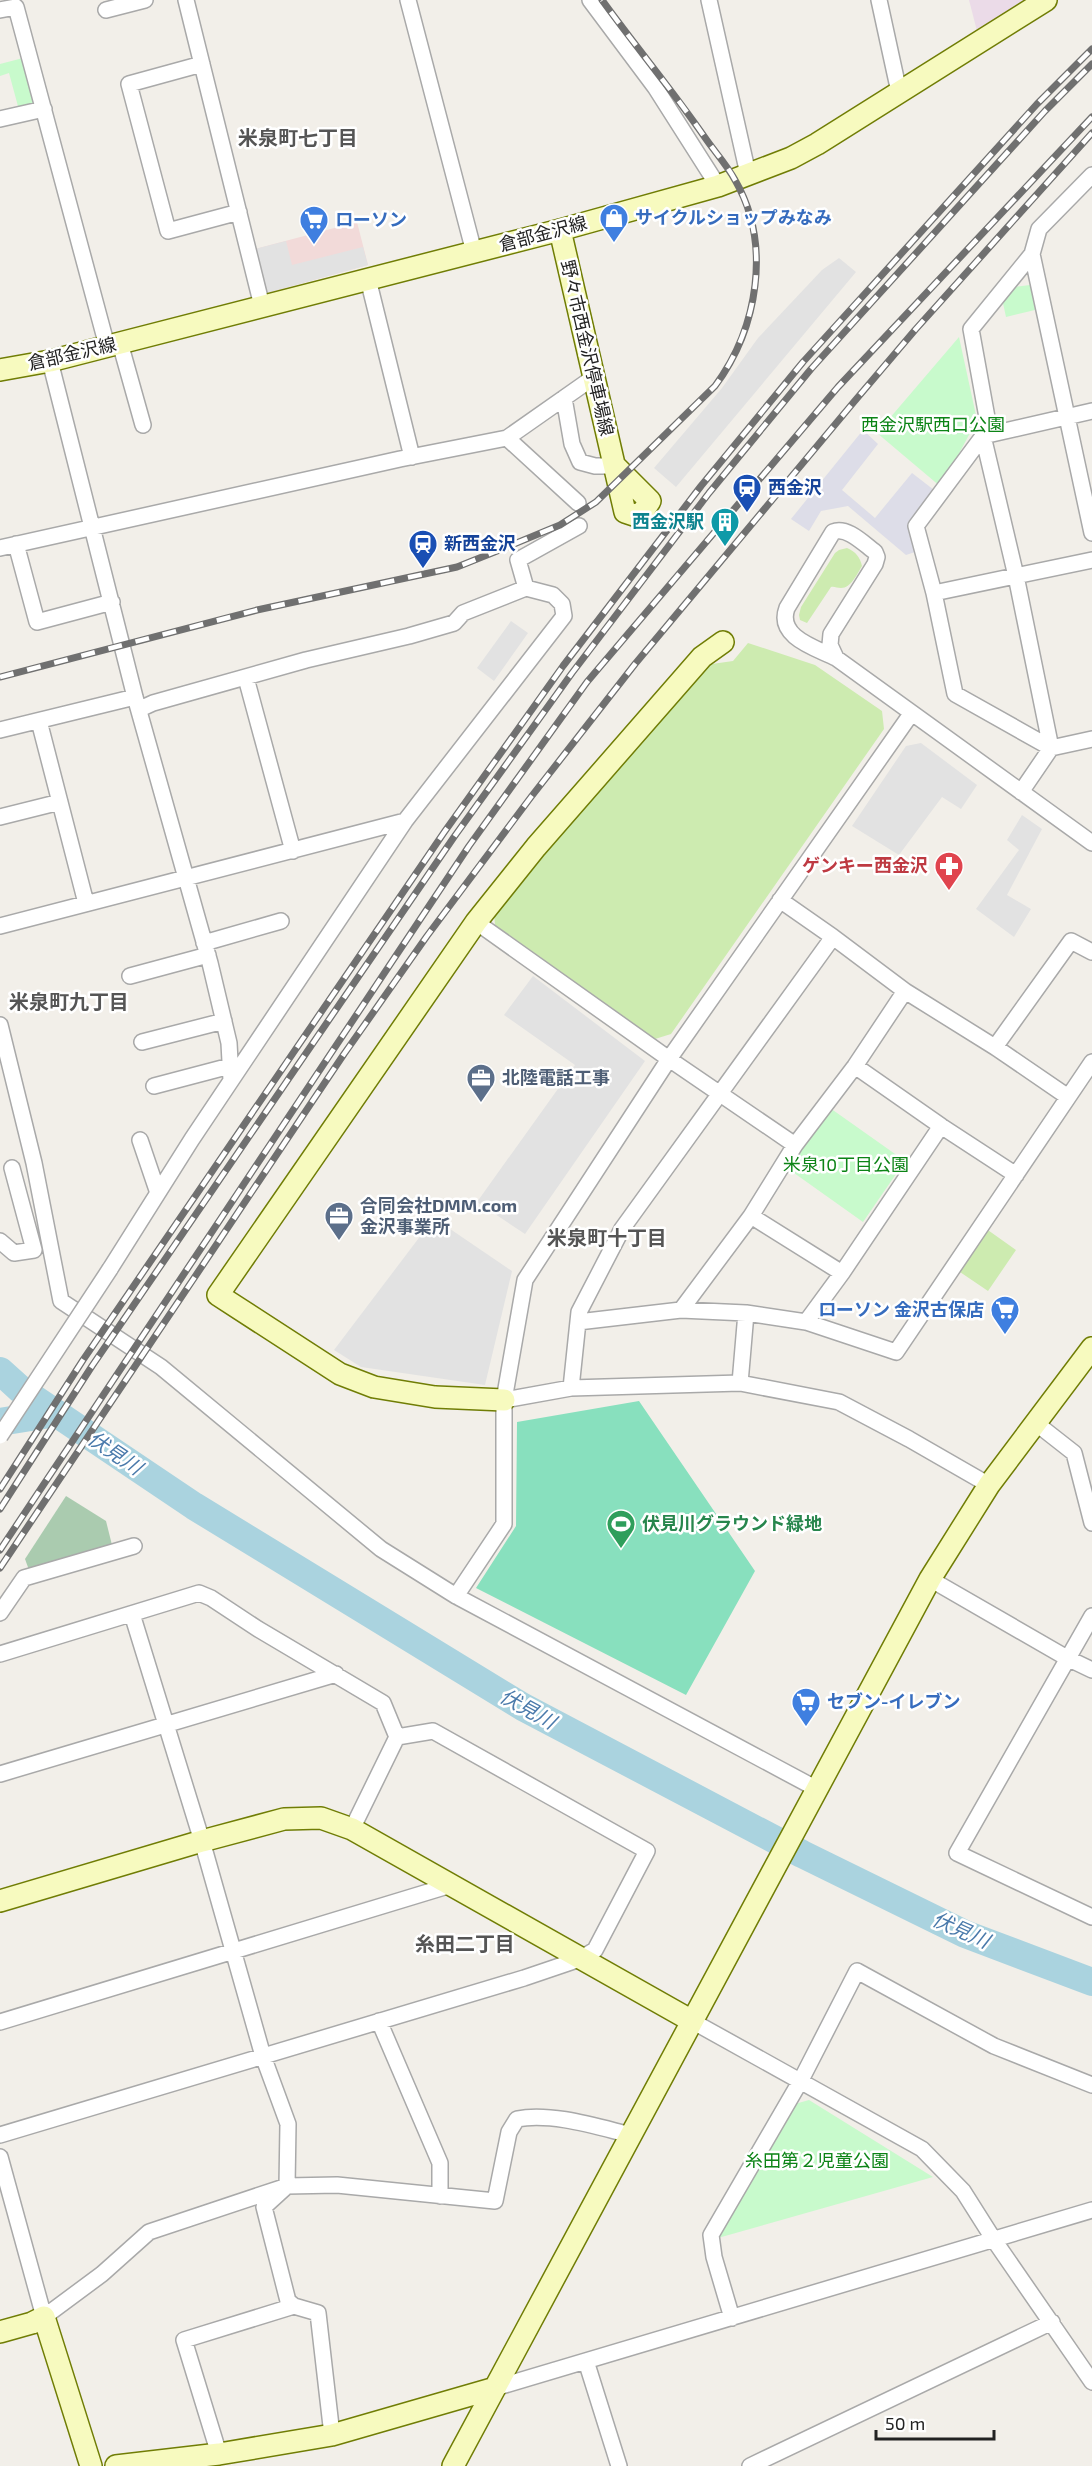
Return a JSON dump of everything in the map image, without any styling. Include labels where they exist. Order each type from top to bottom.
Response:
[{"type":"street","points":[[106,10],[144,0]]},
{"type":"street","points":[[186,0],[262,306]]},
{"type":"street","points":[[408,0],[474,252]]},
{"type":"street","points":[[590,0],[655,87],[718,186]]},
{"type":"street","points":[[709,0],[748,174]]},
{"type":"street","points":[[879,0],[899,92]]},
{"type":"street","name":"倉部金沢線","points":[[0,370],[50,361],[114,345],[560,230],[718,186],[791,158],[1046,0]]},
{"type":"street","points":[[0,10],[16,7],[114,345],[142,425]]},
{"type":"street","points":[[202,64],[129,84],[168,231],[239,212]]},
{"type":"street","points":[[0,119],[45,109]]},
{"type":"street","points":[[1021,792],[1051,748],[987,435],[971,329],[1032,254],[1039,229],[1092,176]]},
{"type":"street","name":"野々市西金沢停車場線","points":[[560,230],[615,466]]},
{"type":"street","points":[[1032,254],[1092,533]]},
{"type":"street","points":[[368,279],[412,457]]},
{"type":"street","points":[[50,361],[137,703],[206,949],[229,1043],[231,1073]]},
{"type":"street","points":[[0,548],[507,438],[594,377]]},
{"type":"street","points":[[564,398],[572,444],[580,462],[595,466],[615,466]]},
{"type":"street","points":[[1092,411],[987,435],[916,526],[934,593],[955,694],[1051,748],[1092,739]]},
{"type":"street","points":[[507,438],[578,504]]},
{"type":"street","points":[[526,588],[518,560],[579,526]]},
{"type":"street","points":[[836,658],[829,623],[869,568],[866,554],[844,534],[832,535],[786,612],[789,632],[836,658],[1092,843]]},
{"type":"street","points":[[16,544],[37,622],[112,602]]},
{"type":"street","points":[[934,593],[1092,560]]},
{"type":"street","points":[[0,730],[137,703],[153,703],[306,660],[409,636],[454,623],[463,613],[526,588],[553,595],[562,604],[564,616],[405,820],[231,1073],[110,1269],[0,1436]]},
{"type":"street","points":[[723,642],[702,657],[536,847],[476,922],[218,1295],[340,1374],[366,1384],[435,1397],[504,1400],[571,1388],[740,1383],[839,1402],[909,1438],[989,1485]]},
{"type":"street","points":[[246,678],[292,851]]},
{"type":"street","points":[[456,1596],[504,1524],[504,1400],[525,1280],[669,1059],[911,714]]},
{"type":"street","points":[[39,721],[86,903]]},
{"type":"street","points":[[0,817],[60,801]]},
{"type":"street","points":[[0,926],[405,820]]},
{"type":"street","points":[[1072,830],[1092,826]]},
{"type":"street","points":[[780,900],[905,990],[1068,1097]]},
{"type":"street","points":[[130,976],[281,921]]},
{"type":"street","points":[[476,922],[795,1145]]},
{"type":"street","points":[[571,1388],[579,1312],[622,1229],[833,937]]},
{"type":"street","points":[[998,1049],[995,1047],[1071,941],[1092,952]]},
{"type":"street","points":[[681,1310],[751,1216],[795,1145],[855,1065],[905,990]]},
{"type":"street","points":[[142,1042],[224,1021]]},
{"type":"street","points":[[0,1025],[33,1163],[61,1301],[161,1367],[381,1549],[456,1596],[814,1795]]},
{"type":"street","points":[[578,1322],[681,1310],[746,1313],[806,1322],[896,1352],[1092,1062]]},
{"type":"street","points":[[855,1065],[941,1126],[1016,1175]]},
{"type":"street","points":[[154,1086],[231,1073]]},
{"type":"street","points":[[806,1322],[842,1273],[941,1126]]},
{"type":"street","points":[[140,1140],[158,1193]]},
{"type":"street","points":[[0,1241],[14,1253],[34,1250],[6,1170],[33,1163]]},
{"type":"street","points":[[751,1216],[842,1273]]},
{"type":"street","points":[[740,1383],[746,1313]]},
{"type":"street","points":[[453,2466],[930,1579],[989,1485],[1092,1348]]},
{"type":"street","points":[[1037,1424],[1074,1454],[1092,1523]]},
{"type":"street","points":[[1077,1463],[1092,1456]]},
{"type":"street","points":[[0,1613],[24,1578],[134,1546]]},
{"type":"street","points":[[930,1579],[1092,1670]]},
{"type":"street","points":[[0,1654],[199,1593],[212,1598],[258,1629],[383,1703],[397,1737],[352,1829]]},
{"type":"street","points":[[132,1614],[202,1841],[263,2056],[288,2124],[287,2186],[264,2207],[288,2301],[294,2306],[318,2313],[332,2435]]},
{"type":"street","points":[[1092,1616],[957,1853],[1092,1917]]},
{"type":"street","points":[[0,1774],[336,1674]]},
{"type":"street","points":[[0,2135],[524,1978],[580,1959],[595,1950],[647,1851],[433,1731],[397,1737]]},
{"type":"street","points":[[0,1901],[284,1819],[321,1818],[352,1829],[922,2149],[963,2191],[1092,2382]]},
{"type":"street","points":[[0,2022],[451,1885]]},
{"type":"street","points":[[732,2318],[714,2257],[711,2235],[801,2080],[857,1971],[994,2046],[1092,2085]]},
{"type":"street","points":[[379,2021],[440,2163],[440,2196]]},
{"type":"street","points":[[0,2332],[45,2317],[102,2274],[149,2232],[287,2186],[337,2186],[495,2201],[509,2132],[517,2119],[529,2116],[582,2123],[631,2135]]},
{"type":"street","points":[[0,2157],[45,2317],[91,2466]]},
{"type":"street","points":[[116,2466],[219,2454],[332,2435],[1092,2210]]},
{"type":"street","points":[[219,2454],[184,2340],[294,2306]]},
{"type":"street","points":[[750,2466],[1052,2322]]},
{"type":"street","points":[[586,2361],[619,2466]]},
{"type":"shaded area","points":[[969,0],[1030,0],[977,31]]},
{"type":"shaded area","points":[[357,222],[368,265],[266,293],[255,249]]},
{"type":"shaded area","points":[[286,241],[292,265],[363,247],[368,265],[266,293],[255,249]]},
{"type":"shaded area","points":[[839,258],[856,272],[676,487],[654,468],[722,388],[758,338],[822,270]]},
{"type":"shaded area","points":[[863,430],[878,444],[842,490],[875,518],[912,473],[934,490],[910,522],[915,552],[906,555],[848,506],[821,511],[809,531],[791,519]]},
{"type":"shaded area","points":[[511,621],[528,633],[494,681],[477,668]]},
{"type":"shaded area","points":[[921,743],[977,785],[961,809],[942,797],[899,855],[852,826],[906,746]]},
{"type":"shaded area","points":[[1022,815],[1042,829],[1007,895],[1031,909],[1014,937],[976,909],[1019,850],[1007,840]]},
{"type":"shaded area","points":[[533,976],[645,1061],[525,1234],[477,1202],[575,1065],[504,1015]]},
{"type":"shaded area","points":[[434,1218],[512,1271],[485,1385],[361,1367],[334,1350]]},
{"type":"green space","points":[[23,58],[35,100],[31,107],[19,110],[9,73],[0,76],[0,64]]},
{"type":"green space","points":[[1030,285],[1035,310],[1006,317],[1003,303],[1014,287]]},
{"type":"green space","name":"西金沢駅西口公園","points":[[959,337],[977,420],[941,487],[877,433]]},
{"type":"green space","points":[[847,548],[859,557],[862,566],[856,576],[845,587],[831,587],[807,623],[800,620],[801,607],[835,553]]},
{"type":"green space","points":[[748,643],[815,665],[882,711],[884,729],[671,1034],[655,1039],[495,925],[494,913],[705,665],[733,661]]},
{"type":"green space","name":"米泉10丁目公園","points":[[830,1108],[905,1161],[863,1222],[787,1168]]},
{"type":"green space","points":[[985,1228],[1016,1250],[988,1291],[957,1270]]},
{"type":"green space","name":"伏見川グラウンド緑地","points":[[639,1401],[755,1571],[686,1695],[476,1588],[516,1526],[517,1422]]},
{"type":"green space","points":[[66,1496],[106,1521],[112,1545],[29,1570],[25,1559]]},
{"type":"green space","name":"糸田第２児童公園","points":[[809,2100],[933,2177],[718,2238],[795,2104]]},
{"type":"waterway","name":"伏見川","points":[[0,1371],[20,1389],[194,1506],[523,1707],[802,1854],[965,1934],[1092,1982]]},
{"type":"waterway","points":[[0,1422],[56,1413]]},
{"type":"railway","points":[[0,677],[257,610],[457,567],[497,551],[560,525],[596,502],[715,386],[730,363],[741,338],[750,312],[755,285],[754,231],[747,205],[725,164],[602,0]]},
{"type":"railway","points":[[0,1489],[83,1360],[445,831],[563,666],[701,486],[803,362],[1037,104],[1092,49]]},
{"type":"railway","points":[[0,1509],[92,1366],[454,837],[572,673],[709,493],[811,369],[1045,111],[1092,64]]},
{"type":"railway","points":[[0,1550],[469,846],[587,682],[838,387],[1092,117]]},
{"type":"railway","points":[[0,1568],[344,1054],[427,936],[531,797],[635,664],[853,403],[915,330],[1092,133]]},
{"type":"place","name":"サイクルショップみなみ","points":[[614,244]]},
{"type":"place","name":"ローソン","points":[[314,246]]},
{"type":"place","name":"西金沢","points":[[747,514]]},
{"type":"place","name":"西金沢駅","points":[[725,548]]},
{"type":"place","name":"新西金沢","points":[[423,570]]},
{"type":"place","name":"ゲンキー西金沢","points":[[949,892]]},
{"type":"place","name":"北陸電話工事","points":[[481,1104]]},
{"type":"place","name":"合同会社DMM.com 金沢事業所","points":[[339,1242]]},
{"type":"place","name":"ローソン 金沢古保店","points":[[1005,1336]]},
{"type":"place","name":"伏見川グラウンド緑地","points":[[621,1550]]},
{"type":"place","name":"セブン-イレブン","points":[[806,1728]]},
{"type":"district","name":"米泉町七丁目","points":[[298,138]]},
{"type":"district","name":"米泉町九丁目","points":[[69,1002]]},
{"type":"district","name":"米泉町十丁目","points":[[607,1238]]},
{"type":"district","name":"糸田二丁目","points":[[465,1944]]}]
